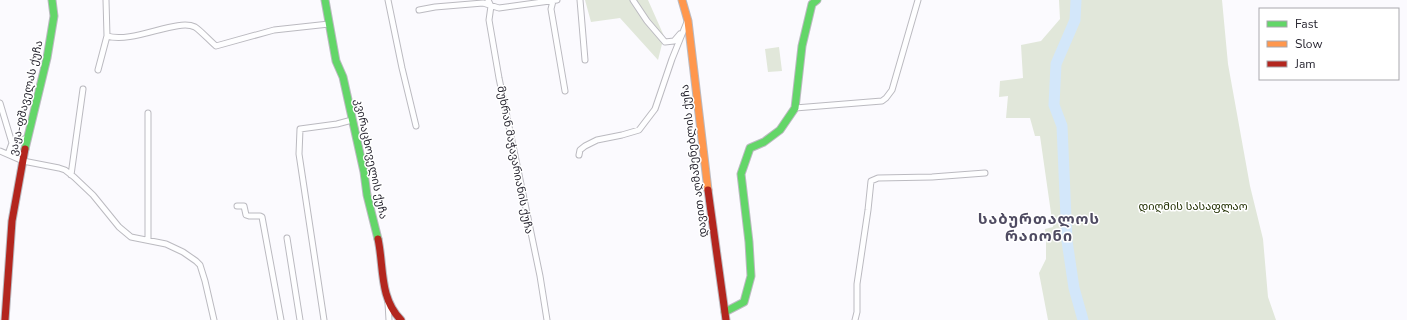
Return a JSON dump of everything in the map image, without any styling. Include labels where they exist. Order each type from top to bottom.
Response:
[{"type":"street","points":[[52,0],[54,8]]},
{"type":"street","name":"ვაჟა-ფშაველას ქუჩა","points":[[5,320],[12,220],[27,138],[47,58],[52,32],[54,8],[57,0]]},
{"type":"street","points":[[98,70],[107,36],[106,0]]},
{"type":"street","name":"კვირაცხოველის ქუჩა","points":[[325,0],[336,61],[343,77],[364,172],[366,195],[379,244],[385,292],[388,301],[400,320]]},
{"type":"street","points":[[388,0],[416,126]]},
{"type":"street","name":"მუხრან მაჭავარიანის ქუჩა","points":[[488,0],[491,6],[489,20],[499,78],[540,276],[547,320]]},
{"type":"street","points":[[419,10],[435,7],[483,4],[499,8],[555,0],[552,9],[565,91]]},
{"type":"street","points":[[580,0],[585,60]]},
{"type":"street","points":[[633,0],[647,21],[665,42],[674,41],[688,21]]},
{"type":"street","name":"დავით აღმაშენებლის ქუჩა","points":[[682,0],[688,21],[704,162],[726,320]]},
{"type":"street","points":[[795,108],[882,101],[886,98],[892,90],[918,0]]},
{"type":"street","points":[[725,312],[744,302],[751,276],[749,242],[741,174],[746,156],[750,148],[764,142],[780,130],[795,108],[802,46],[813,1]]},
{"type":"street","points":[[579,155],[580,150],[597,140],[622,136],[639,130],[655,109],[672,59],[688,21]]},
{"type":"street","points":[[107,36],[113,38],[129,37],[172,27],[186,26],[195,27],[216,46],[274,30],[329,24]]},
{"type":"street","points":[[71,174],[83,89]]},
{"type":"street","points":[[0,103],[12,143],[8,154]]},
{"type":"street","points":[[148,113],[148,240]]},
{"type":"street","points":[[324,320],[299,154],[300,128],[337,124],[352,120]]},
{"type":"street","points":[[12,143],[27,138]]},
{"type":"street","points":[[0,151],[23,161],[59,168],[71,174],[92,195],[119,227],[131,237],[166,244],[183,252],[200,265],[206,281],[214,320]]},
{"type":"street","points":[[855,320],[857,312],[857,284],[868,210],[870,181],[878,178],[932,177],[985,173]]},
{"type":"street","points":[[237,206],[244,206],[246,215],[262,217],[281,320]]},
{"type":"street","points":[[287,238],[300,320]]},
{"type":"street","points":[[0,279],[8,276]]},
{"type":"street","points":[[388,301],[389,320]]},
{"type":"green space","points":[[585,0],[648,0],[664,36],[658,60],[620,18],[591,22]]},
{"type":"green space","name":"დიღმის სასაფლაო","points":[[1059,0],[1222,0],[1228,64],[1250,186],[1263,239],[1268,297],[1276,320],[1048,320],[1039,273],[1046,259],[1045,229],[1053,227],[1040,136],[1035,136],[1030,118],[1006,118],[1008,96],[999,97],[1000,81],[1023,78],[1021,45],[1041,41],[1060,19]]},
{"type":"green space","points":[[779,47],[782,71],[768,72],[765,49]]},
{"type":"waterway","points":[[1076,0],[1075,20],[1056,64],[1054,105],[1062,126],[1067,241],[1074,288],[1083,320]]},
{"type":"traffic: fast","points":[[25,149],[47,58],[54,16],[52,0]]},
{"type":"traffic: fast","points":[[325,0],[336,61],[343,77],[364,172],[367,195],[378,239]]},
{"type":"traffic: fast","points":[[725,312],[744,302],[751,276],[749,242],[741,174],[750,148],[764,142],[780,130],[795,108],[802,46],[812,4],[817,0]]},
{"type":"traffic: slow","points":[[682,0],[688,21],[708,190]]},
{"type":"traffic: jam","points":[[5,320],[12,221],[25,149]]},
{"type":"traffic: jam","points":[[708,190],[726,320]]},
{"type":"traffic: jam","points":[[378,239],[386,292],[389,302],[401,320]]},
{"type":"district","name":"საბურთალოს რაიონი","points":[[1039,228]]}]
